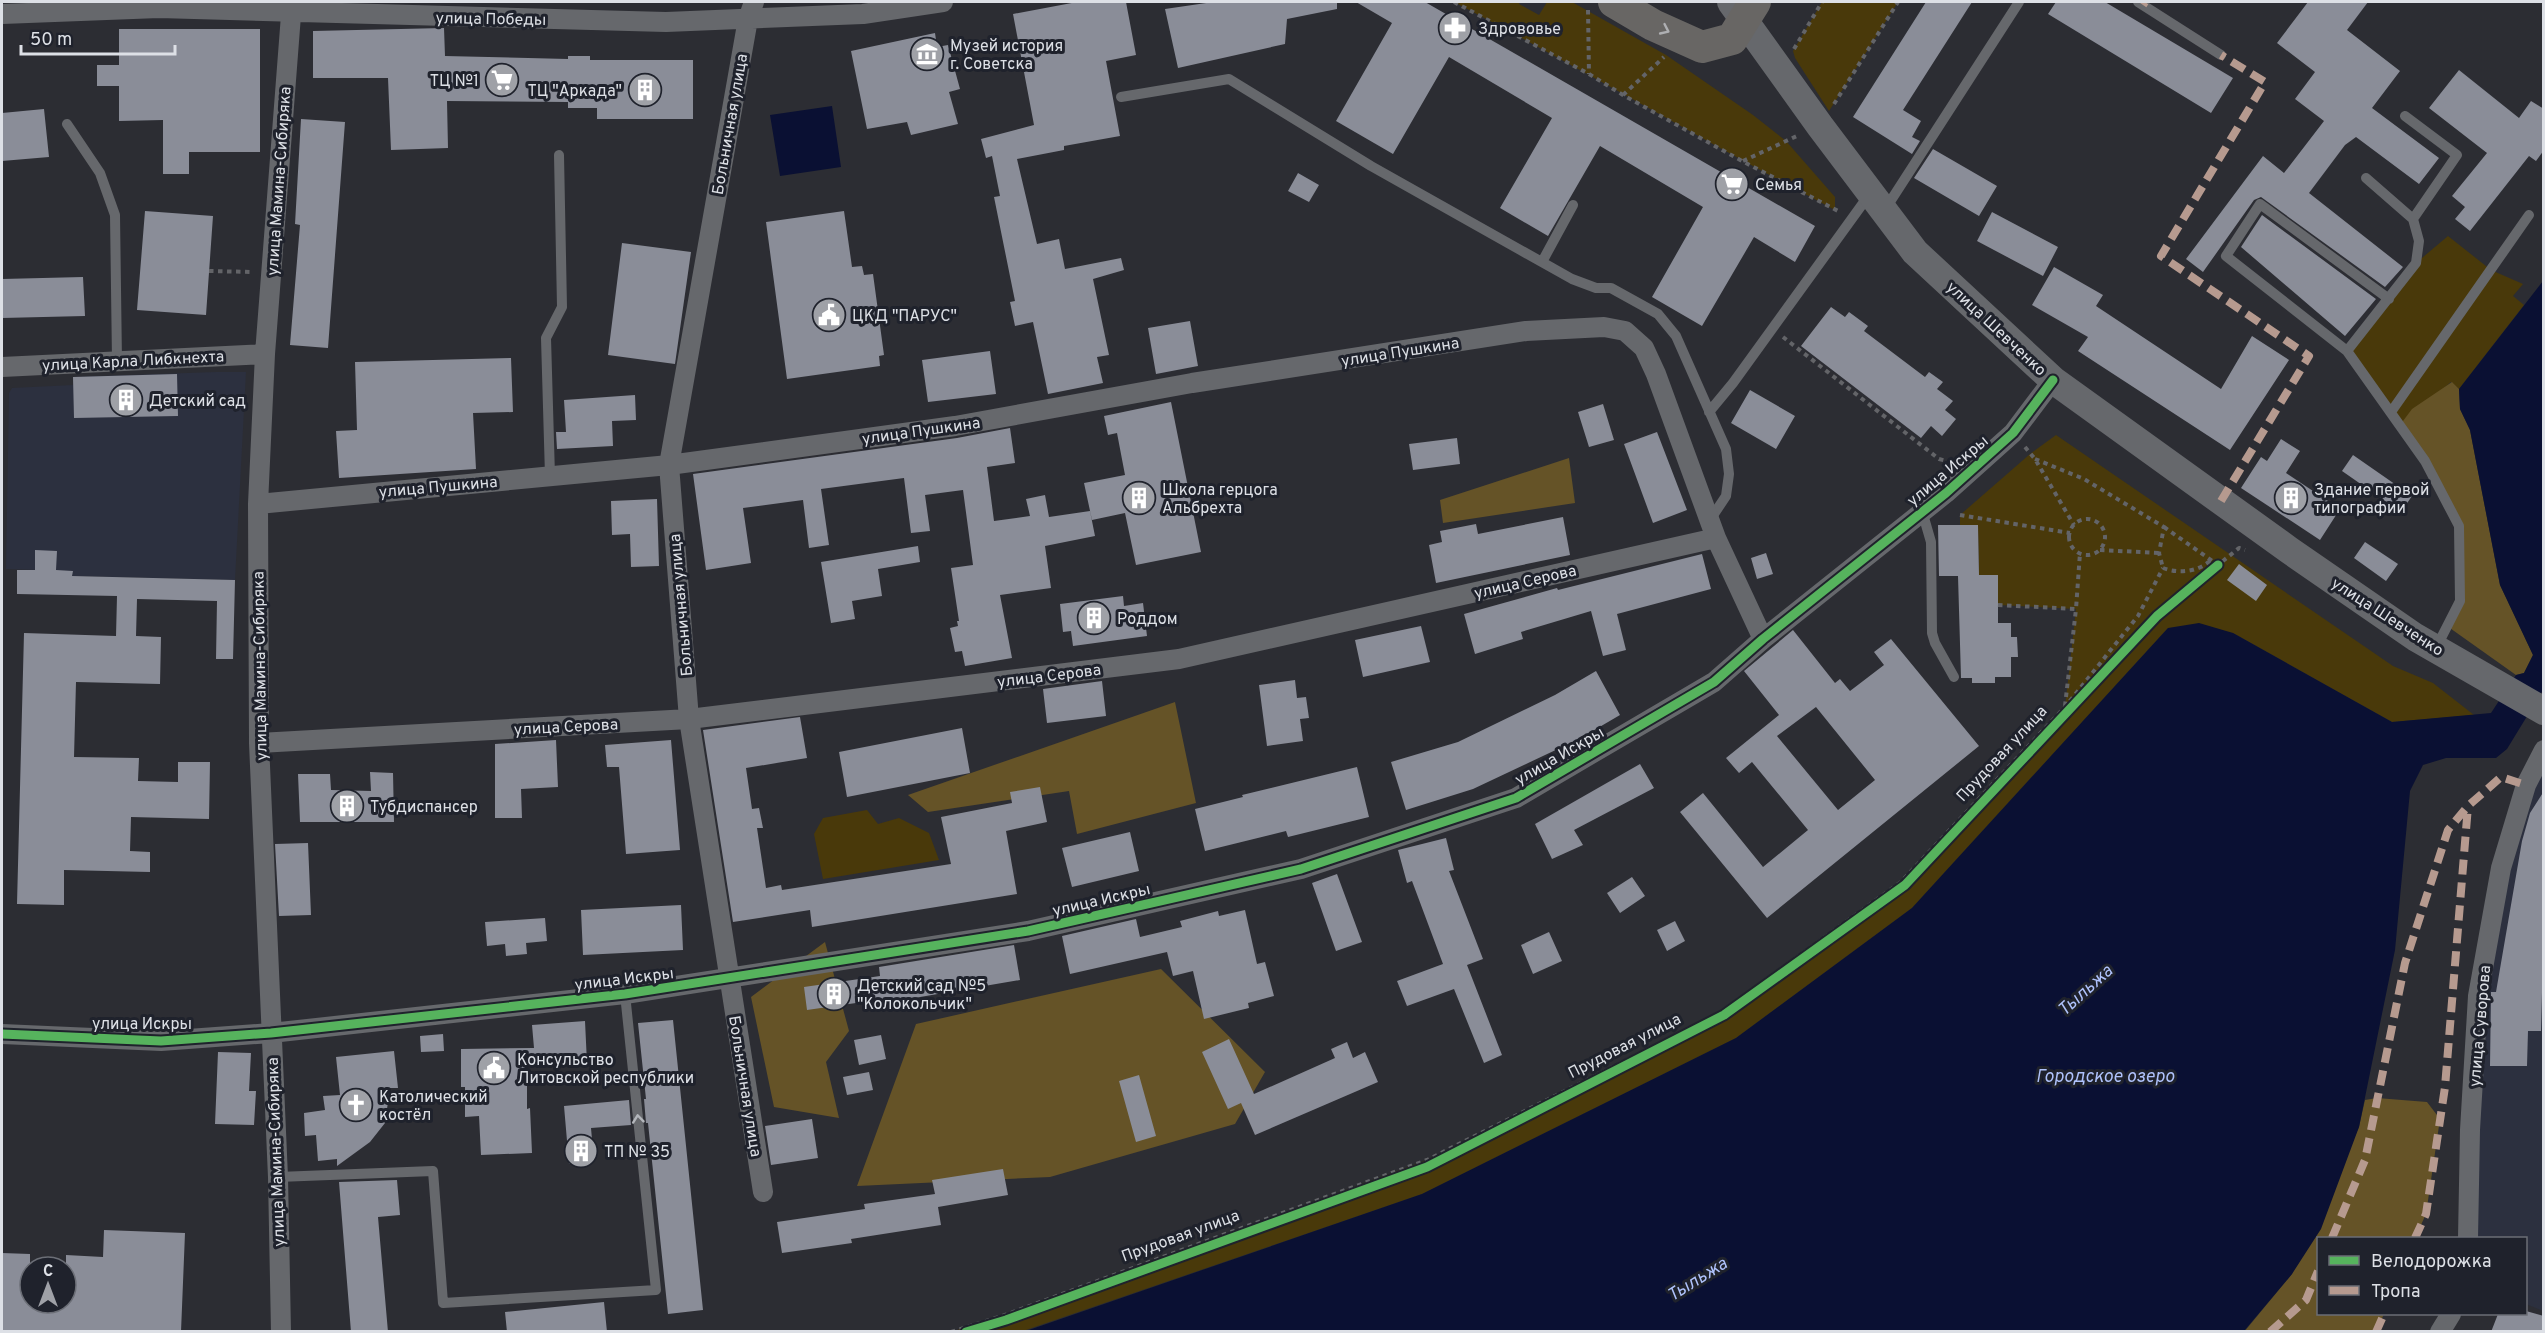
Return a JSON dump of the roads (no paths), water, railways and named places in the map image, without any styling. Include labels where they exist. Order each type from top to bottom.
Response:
[{"type":"main road","points":[[1601,6],[1653,25],[1702,47],[1732,39],[1743,8]]},
{"type":"main road","name":"улица Шевченко","points":[[1743,8],[1820,126],[1915,252],[2053,380],[2289,550],[2415,637],[2544,711]]},
{"type":"street","name":"улица Победы","points":[[2,14],[159,8],[291,7],[666,22],[751,10],[863,14],[943,2]]},
{"type":"street","name":"улица Мамина-Сибиряка","points":[[281,1332],[278,1177],[259,743],[258,504],[265,354],[291,7]]},
{"type":"street","name":"Больничная улица","points":[[751,10],[669,465],[689,719],[763,1192]]},
{"type":"street","name":"улица Пушкина","points":[[258,504],[669,465],[955,426],[1191,383],[1515,333],[1604,327],[1625,332],[1644,348],[1656,374],[1713,529]]},
{"type":"street","name":"улица Карла Либкнехта","points":[[2,366],[265,354]]},
{"type":"street","name":"улица Искры","points":[[2,1034],[161,1041],[270,1033],[625,994],[729,980],[1028,931],[1301,868],[1516,798],[1714,682],[2013,433],[2053,380]]},
{"type":"street","points":[[1713,529],[1764,639]]},
{"type":"street","name":"улица Серова","points":[[259,743],[689,719],[1179,659],[1713,529]]},
{"type":"street","name":"улица Суворова","points":[[2468,1237],[2470,1130],[2478,996],[2501,868],[2526,785],[2544,750]]},
{"type":"street","points":[[2440,1332],[2450,1315]]},
{"type":"lane","points":[[1709,412],[1855,217],[1878,201],[2019,2]]},
{"type":"lane","points":[[2138,2],[2221,55]]},
{"type":"lane","points":[[1121,97],[1229,79],[1371,165],[1542,262],[1580,282],[1596,288],[1611,288],[1658,314],[1676,336],[1725,449],[1729,474],[1726,496],[1713,529]]},
{"type":"lane","points":[[2404,116],[2457,155],[2413,219]]},
{"type":"lane","points":[[67,124],[100,173],[115,215],[117,361]]},
{"type":"lane","points":[[549,476],[546,338],[562,307],[559,154]]},
{"type":"lane","points":[[2348,351],[2416,263],[2419,241],[2413,219],[2366,178]]},
{"type":"lane","points":[[2389,299],[2260,204],[2226,256],[2348,351],[2425,461],[2459,526],[2460,601],[2445,654]]},
{"type":"lane","points":[[1542,262],[1573,205]]},
{"type":"lane","points":[[2391,412],[2529,214]]},
{"type":"lane","points":[[1922,511],[1931,542],[1932,633],[1954,677]]},
{"type":"lane","points":[[278,1177],[433,1171],[443,1303],[656,1290],[625,994]]},
{"type":"water","points":[[832,106],[841,167],[780,176],[770,115]]},
{"type":"water","name":"Городское озеро","points":[[2543,281],[2543,690],[2507,749],[2496,758],[2446,758],[2423,765],[2410,791],[2395,950],[2359,1127],[2321,1229],[2292,1274],[2244,1331],[1023,1332],[1422,1194],[1736,1038],[1912,908],[2168,628],[2199,623],[2233,633],[2392,722],[2491,713],[2516,675],[2524,673],[2533,655],[2500,585],[2470,430],[2460,409],[2459,389]]},
{"type":"place","name":"Здрововье","points":[[1455,28]]},
{"type":"place","name":"Музей история г. Советска","points":[[927,54]]},
{"type":"place","name":"ТЦ №1","points":[[502,80]]},
{"type":"place","name":"ТЦ \"Аркада\"","points":[[645,90]]},
{"type":"place","name":"Семья","points":[[1732,184]]},
{"type":"place","name":"ЦКД \"ПАРУС\"","points":[[829,315]]},
{"type":"place","name":"Детский сад","points":[[126,400]]},
{"type":"place","name":"Школа герцога Альбрехта","points":[[1139,498]]},
{"type":"place","name":"Здание первой типографии","points":[[2291,498]]},
{"type":"place","name":"Роддом","points":[[1094,618]]},
{"type":"place","name":"Тубдиспансер","points":[[347,806]]},
{"type":"place","name":"Детский сад №5 \"Колокольчик\"","points":[[834,994]]},
{"type":"place","name":"Консульство Литовской республики","points":[[494,1068]]},
{"type":"place","name":"Католический костёл","points":[[356,1105]]},
{"type":"place","name":"ТП № 35","points":[[581,1151]]},
{"type":"water label","name":"Тыльжа","points":[[2085,990]]},
{"type":"water label","name":"Тыльжа","points":[[1697,1279]]}]
